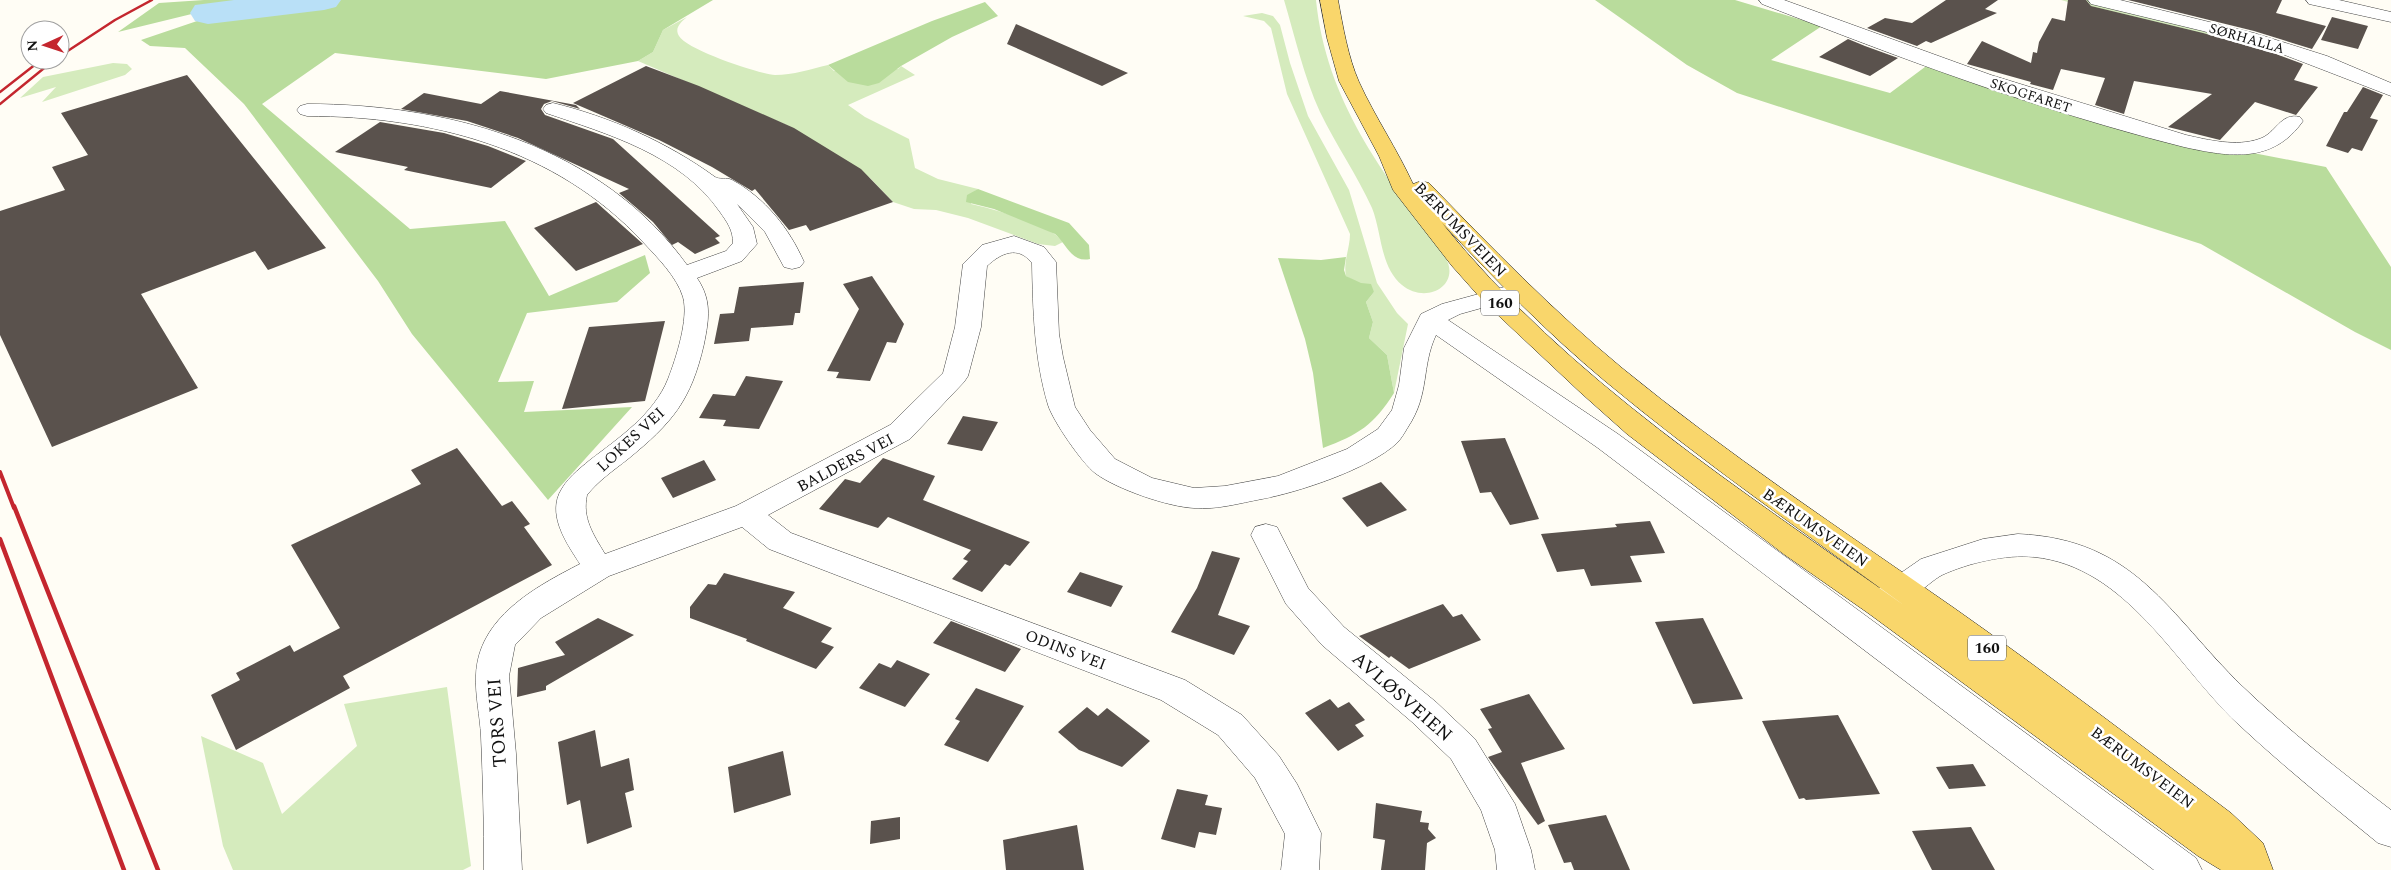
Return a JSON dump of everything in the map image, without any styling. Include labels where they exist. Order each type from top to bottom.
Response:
[{"type":"main road","name":"BÆRUMSVEIEN","points":[[1329,0],[1336,38],[1349,80],[1390,156],[1404,190],[1460,261],[1506,293],[1590,387],[1637,427],[1796,547],[1890,596],[2002,659],[2218,824],[2266,870]]},
{"type":"main road","name":"BÆRUMSVEIEN","points":[[1890,596],[2211,844],[2254,870]]},
{"type":"street","name":"SKOGFARET","points":[[1768,0],[1938,65],[2169,136],[2217,146],[2253,147],[2273,143],[2293,121]]},
{"type":"street","name":"SØRHALLA","points":[[2097,0],[2177,19],[2301,53],[2350,70],[2391,90]]},
{"type":"street","points":[[2315,0],[2391,17]]},
{"type":"street","name":"LOKES VEI","points":[[307,110],[338,109],[427,121],[511,142],[568,170],[624,211],[670,256],[693,288],[698,303],[686,367],[669,403],[638,435],[580,484],[573,494],[570,511],[574,528],[598,568]]},
{"type":"street","points":[[553,109],[645,142],[701,176],[724,202],[746,234],[745,244],[734,256],[682,275]]},
{"type":"street","points":[[709,185],[723,184],[765,216],[786,246],[792,262]]},
{"type":"street","name":"BALDERS VEI","points":[[598,568],[746,514],[861,455],[900,432],[955,376],[968,327],[975,264],[990,250],[1014,243],[1036,252],[1044,262],[1046,334],[1050,357],[1062,407],[1080,437],[1105,466],[1144,486],[1194,498],[1225,496],[1283,486],[1356,456],[1388,436],[1405,411],[1412,385],[1417,348],[1430,319]]},
{"type":"street","points":[[1506,293],[1450,309],[1430,319],[1608,441],[2183,870]]},
{"type":"street","name":"ODINS VEI","points":[[746,514],[780,541],[1173,690],[1230,725],[1267,767],[1303,834],[1300,870]]},
{"type":"street","name":"AVLØSVEIEN","points":[[1266,535],[1297,596],[1333,636],[1424,712],[1463,749],[1497,804],[1513,850],[1516,870]]},
{"type":"street","points":[[1890,596],[1933,567],[1982,550],[2002,546],[2054,549],[2102,568],[2126,584],[2153,610],[2230,694],[2288,749],[2391,831]]},
{"type":"street","name":"TORS VEI","points":[[503,870],[498,734],[493,702],[491,666],[501,638],[522,617],[544,600],[598,568]]},
{"type":"green space","points":[[204,0],[713,0],[663,30],[653,52],[638,61],[546,79],[335,53],[262,104],[410,229],[505,221],[549,296],[645,255],[650,273],[617,302],[527,313],[498,382],[534,381],[524,412],[632,407],[548,500],[412,334],[378,281],[244,104],[185,48],[150,46],[141,40],[203,19],[208,10],[118,32],[159,3]]},
{"type":"green space","points":[[1284,0],[1316,0],[1322,36],[1331,70],[1344,103],[1378,163],[1448,262],[1449,273],[1447,282],[1441,288],[1432,292],[1412,291],[1402,285],[1389,269],[1372,208],[1314,99]]},
{"type":"green space","points":[[1595,0],[1735,0],[1822,26],[1771,60],[1890,93],[1929,64],[2217,146],[2326,167],[2391,267],[2391,350],[2355,332],[2201,244],[1737,93],[1687,65]]},
{"type":"green space","points":[[2061,0],[2088,0],[2224,37],[2159,27]]},
{"type":"green space","points":[[985,2],[998,16],[952,37],[901,66],[879,83],[868,86],[848,82],[828,65],[932,21]]},
{"type":"green space","points":[[1262,13],[1273,16],[1280,25],[1290,63],[1308,116],[1349,190],[1377,283],[1397,313],[1408,324],[1394,393],[1387,355],[1369,338],[1373,322],[1366,302],[1374,292],[1346,276],[1345,266],[1350,234],[1287,94],[1271,28],[1264,21],[1243,16]]},
{"type":"green space","points":[[687,17],[677,30],[679,36],[685,42],[724,60],[767,74],[802,72],[828,65],[834,71],[898,69],[901,66],[915,75],[848,105],[865,117],[909,139],[915,168],[938,179],[978,189],[974,192],[971,204],[1034,223],[1056,235],[1063,242],[1055,246],[1038,244],[968,218],[936,210],[914,209],[893,202],[870,178],[789,126],[638,61],[653,52],[663,30]]},
{"type":"green space","points":[[113,63],[127,64],[132,69],[125,75],[42,102],[56,87],[20,98],[43,77]]},
{"type":"green space","points":[[978,189],[1069,223],[1089,245],[1090,259],[1078,258],[1070,252],[1055,234],[994,209],[966,202],[967,195]]},
{"type":"green space","points":[[1346,257],[1344,270],[1346,276],[1361,283],[1371,284],[1374,292],[1366,302],[1373,322],[1369,338],[1387,355],[1394,393],[1387,404],[1364,428],[1323,448],[1313,373],[1305,339],[1278,258],[1321,260]]},
{"type":"green space","points":[[447,687],[471,866],[463,870],[233,870],[223,846],[201,736],[263,763],[282,814],[357,746],[344,704]]},
{"type":"building","points":[[1946,0],[1998,0],[1985,9],[1997,13],[1931,43],[1926,41],[1917,46],[1867,28],[1885,18],[1912,23]]},
{"type":"building","points":[[2068,0],[2086,0],[2091,6],[2203,33],[2276,54],[2303,64],[2294,80],[2318,87],[2296,115],[2255,102],[2220,140],[2168,127],[2212,94],[2134,81],[2124,114],[2095,105],[2105,78],[2061,69],[2053,90],[1967,64],[1982,41],[2031,63],[2033,52],[2037,53],[2039,42],[2052,18],[2065,21]]},
{"type":"building","points":[[2128,0],[2282,0],[2276,13],[2326,26],[2312,49],[2254,31]]},
{"type":"building","points":[[2332,17],[2368,26],[2358,49],[2321,40]]},
{"type":"building","points":[[1016,24],[1128,73],[1102,86],[1007,44]]},
{"type":"building","points":[[1848,39],[1898,58],[1870,76],[1819,57]]},
{"type":"building","points":[[646,66],[699,86],[794,128],[861,169],[893,202],[810,231],[806,225],[789,230],[755,189],[752,191],[712,167],[659,140],[573,103]]},
{"type":"building","points":[[187,75],[326,248],[268,270],[255,251],[141,294],[198,388],[52,447],[0,335],[0,211],[65,190],[52,167],[88,155],[61,113]]},
{"type":"building","points":[[2363,87],[2383,95],[2370,118],[2378,120],[2362,151],[2352,148],[2348,153],[2326,146],[2344,112],[2347,112]]},
{"type":"building","points":[[500,91],[576,105],[580,109],[552,101],[544,104],[541,109],[545,115],[613,139],[720,236],[715,238],[720,243],[695,254],[678,242],[672,245],[653,222],[619,193],[629,189],[518,138],[467,121],[401,109],[424,93],[481,104]]},
{"type":"building","points":[[380,122],[444,133],[488,146],[526,161],[491,188],[404,170],[408,167],[335,152]]},
{"type":"building","points":[[596,202],[643,244],[576,271],[534,228]]},
{"type":"building","points":[[872,276],[904,324],[896,343],[887,342],[870,381],[836,378],[839,372],[827,371],[859,309],[843,284]]},
{"type":"building","points":[[804,282],[800,313],[795,313],[793,325],[751,328],[749,341],[714,344],[720,314],[734,313],[739,287]]},
{"type":"building","points":[[665,321],[645,401],[562,409],[589,327]]},
{"type":"building","points":[[746,376],[783,381],[759,429],[723,426],[726,420],[699,418],[713,394],[735,396]]},
{"type":"building","points":[[963,416],[998,422],[982,451],[947,444]]},
{"type":"building","points":[[1505,438],[1539,519],[1510,525],[1491,492],[1480,493],[1461,441]]},
{"type":"building","points":[[457,448],[502,506],[512,501],[530,524],[524,527],[552,565],[343,676],[350,688],[236,750],[211,695],[240,680],[236,673],[290,645],[294,652],[340,628],[291,545],[421,484],[411,470]]},
{"type":"building","points":[[883,458],[935,476],[923,500],[1030,542],[1010,566],[1005,564],[982,592],[952,579],[968,561],[963,559],[971,550],[888,517],[878,528],[819,509],[845,479],[860,483]]},
{"type":"building","points":[[704,460],[716,480],[673,498],[661,478]]},
{"type":"building","points":[[1381,482],[1407,510],[1367,527],[1342,498]]},
{"type":"building","points":[[1650,521],[1665,553],[1630,556],[1642,582],[1591,586],[1584,569],[1557,572],[1541,534],[1617,527],[1615,524]]},
{"type":"building","points":[[1212,551],[1240,558],[1218,615],[1250,626],[1234,655],[1171,632],[1197,588]]},
{"type":"building","points":[[1080,572],[1123,586],[1111,607],[1067,592]]},
{"type":"building","points":[[724,573],[795,592],[783,608],[832,628],[821,642],[834,647],[816,669],[746,641],[747,639],[690,618],[690,607],[708,584],[716,585]]},
{"type":"building","points":[[1443,604],[1453,617],[1462,614],[1481,640],[1409,669],[1391,656],[1389,658],[1359,636]]},
{"type":"building","points":[[598,618],[634,635],[546,686],[546,690],[517,697],[518,668],[565,655],[555,642]]},
{"type":"building","points":[[1703,618],[1743,699],[1693,704],[1655,622]]},
{"type":"building","points":[[951,621],[1021,649],[1005,672],[933,643]]},
{"type":"building","points":[[897,660],[930,674],[905,707],[859,688],[879,663],[891,668]]},
{"type":"building","points":[[976,688],[1024,706],[988,762],[944,745],[960,721],[955,719]]},
{"type":"building","points":[[1529,694],[1565,749],[1521,763],[1545,821],[1538,825],[1488,757],[1502,752],[1488,729],[1492,728],[1480,709]]},
{"type":"building","points":[[1330,699],[1338,708],[1349,702],[1365,720],[1355,725],[1364,736],[1338,751],[1305,713]]},
{"type":"building","points":[[1087,707],[1098,716],[1107,708],[1150,741],[1122,767],[1079,750],[1058,732]]},
{"type":"building","points":[[1838,715],[1880,794],[1799,799],[1762,721]]},
{"type":"building","points":[[595,730],[601,767],[629,758],[634,790],[625,793],[632,827],[587,844],[580,800],[567,805],[558,742]]},
{"type":"building","points":[[783,751],[791,795],[734,813],[728,767]]},
{"type":"building","points":[[1973,764],[1986,786],[1949,789],[1936,767]]},
{"type":"building","points":[[1177,789],[1208,795],[1205,805],[1222,808],[1216,835],[1199,832],[1195,848],[1161,839]]},
{"type":"building","points":[[1376,803],[1422,811],[1420,822],[1429,823],[1428,829],[1436,838],[1427,843],[1425,870],[1381,870],[1385,840],[1373,838]]},
{"type":"building","points":[[1606,815],[1630,870],[1574,870],[1571,862],[1564,863],[1548,825]]},
{"type":"building","points":[[900,817],[900,839],[870,844],[871,821]]},
{"type":"building","points":[[1077,825],[1084,870],[1006,870],[1003,840]]},
{"type":"building","points":[[1971,827],[1995,870],[1932,870],[1912,831]]},
{"type":"waterway","points":[[208,13],[284,6],[324,0]]},
{"type":"railway","points":[[70,49],[115,20],[152,0]]},
{"type":"railway","points":[[0,92],[28,70]]},
{"type":"railway","points":[[0,104],[42,70]]},
{"type":"railway","points":[[0,472],[14,508]]},
{"type":"railway","points":[[14,506],[158,870]]},
{"type":"railway","points":[[0,539],[124,870]]}]
